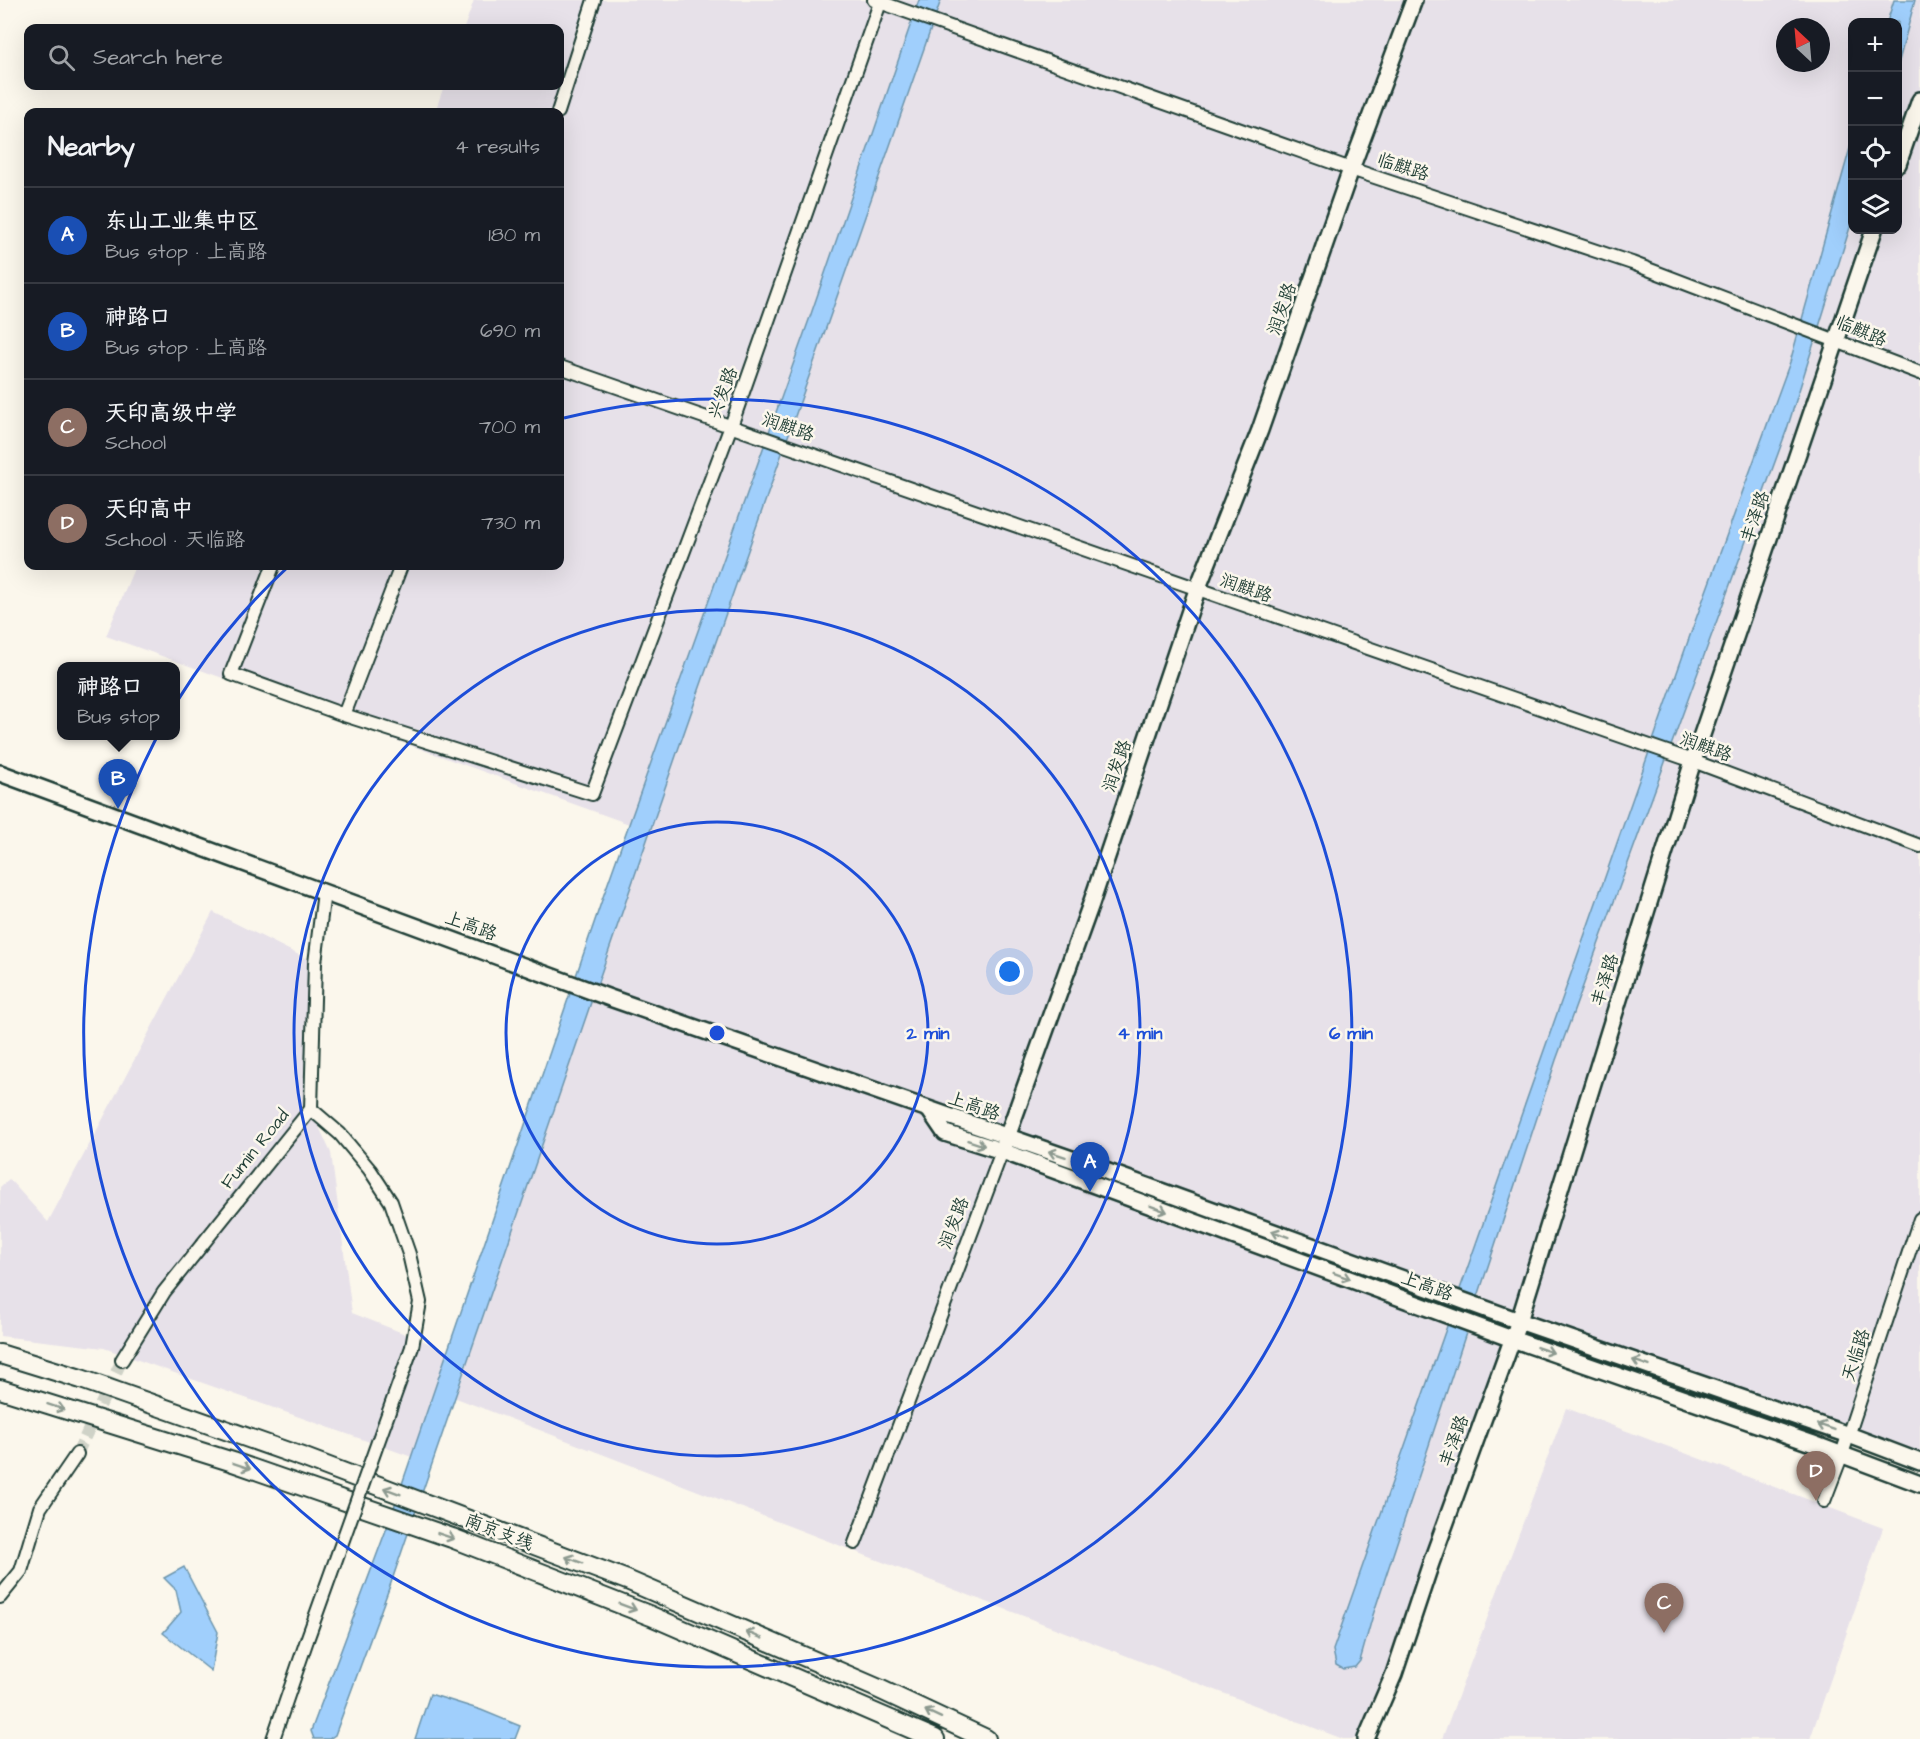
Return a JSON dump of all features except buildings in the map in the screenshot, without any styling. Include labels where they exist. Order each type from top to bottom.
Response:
[{"type":"highway","name":"南京支线","points":[[0,1354],[81,1379],[305,1458],[627,1580],[877,1688],[986,1739]]},
{"type":"highway","name":"南京支线","points":[[0,1389],[233,1462],[452,1538],[651,1616],[935,1739]]},
{"type":"main road","name":"润发路","points":[[1005,1145],[1197,590],[1260,430],[1351,169],[1414,0]]},
{"type":"main road","points":[[1902,152],[1920,100]]},
{"type":"main road","name":"丰泽路","points":[[1366,1739],[1394,1674],[1431,1563],[1512,1339],[1693,761],[1874,234]]},
{"type":"main road","name":"上高路","points":[[0,773],[610,998],[930,1111],[945,1133],[1005,1145],[1100,1169],[1518,1321],[1849,1435],[1920,1462]]},
{"type":"main road","name":"上高路","points":[[1005,1145],[1512,1339],[1842,1454],[1920,1484]]},
{"type":"street","points":[[559,108],[594,0]]},
{"type":"street","name":"临麒路","points":[[878,1],[1351,169],[1632,263],[1920,374]]},
{"type":"street","name":"兴发路","points":[[344,715],[591,794],[731,426],[878,1]]},
{"type":"street","name":"润麒路","points":[[564,368],[1693,761],[1920,846]]},
{"type":"street","points":[[271,570],[231,674],[344,715],[399,570]]},
{"type":"street","name":"Fumin Road","points":[[122,1360],[164,1292],[311,1109],[315,963],[324,892]]},
{"type":"street","points":[[273,1739],[412,1347],[420,1302],[409,1254],[391,1202],[370,1170],[340,1134],[311,1109]]},
{"type":"street","name":"润发路","points":[[855,1543],[1005,1145]]},
{"type":"street","name":"天临路","points":[[1824,1501],[1849,1435],[1920,1219]]},
{"type":"street","points":[[0,1597],[21,1571],[40,1508],[76,1455]]},
{"type":"shaded area","points":[[474,0],[1920,0],[1920,1462],[1519,1321],[1365,1739],[1343,1739],[438,1391],[412,1457],[104,1348],[0,1336],[0,1187],[9,1179],[48,1222],[213,912],[315,963],[311,1109],[331,1153],[352,1313],[451,1352],[632,825],[106,636],[133,570],[564,570],[564,108],[436,108],[443,90],[564,90],[564,24],[465,24]]},
{"type":"shaded area","points":[[1566,1408],[1883,1528],[1810,1739],[1442,1739]]},
{"type":"water","points":[[919,0],[941,0],[678,750],[391,1583],[335,1735],[329,1739],[314,1739],[311,1731],[389,1522],[603,897],[810,317]]},
{"type":"water","points":[[1894,0],[1915,0],[1902,50],[1902,18],[1888,18]]},
{"type":"water","points":[[1848,155],[1848,234],[1787,429],[1556,1060],[1373,1615],[1360,1661],[1355,1667],[1343,1669],[1336,1665],[1333,1650],[1693,627],[1790,362]]},
{"type":"water","points":[[184,1567],[218,1632],[211,1671],[163,1633],[181,1612],[176,1590],[164,1578]]},
{"type":"water","points":[[430,1694],[481,1710],[520,1726],[515,1739],[415,1739]]},
{"type":"tunnel","points":[[77,1454],[122,1360]]},
{"type":"place","name":"神路口","points":[[118,809]]},
{"type":"place","name":"东山工业集中区","points":[[1090,1192]]},
{"type":"place","name":"天印高中","points":[[1816,1501]]},
{"type":"place","name":"天印高级中学","points":[[1664,1633]]}]
